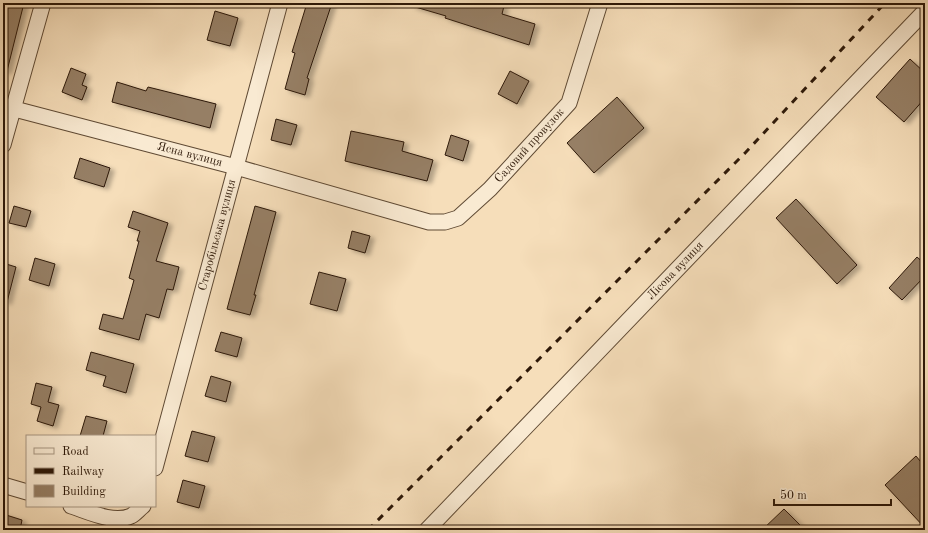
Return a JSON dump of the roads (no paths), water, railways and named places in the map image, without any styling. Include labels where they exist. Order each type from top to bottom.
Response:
[{"type":"street","points":[[3,145],[8,108],[42,3]]},
{"type":"street","name":"Старобільська вулиця","points":[[156,464],[280,3]]},
{"type":"street","name":"Садовий провулок","points":[[445,222],[458,218],[490,189],[570,103],[597,4]]},
{"type":"street","name":"Лісова вулиця","points":[[427,530],[925,12]]},
{"type":"street","name":"Ясна вулиця","points":[[8,108],[236,167],[429,222],[445,222]]},
{"type":"street","points":[[3,485],[26,492]]},
{"type":"street","points":[[74,507],[109,518],[130,517],[142,507]]},
{"type":"railway","points":[[368,530],[746,152],[885,3]]}]
